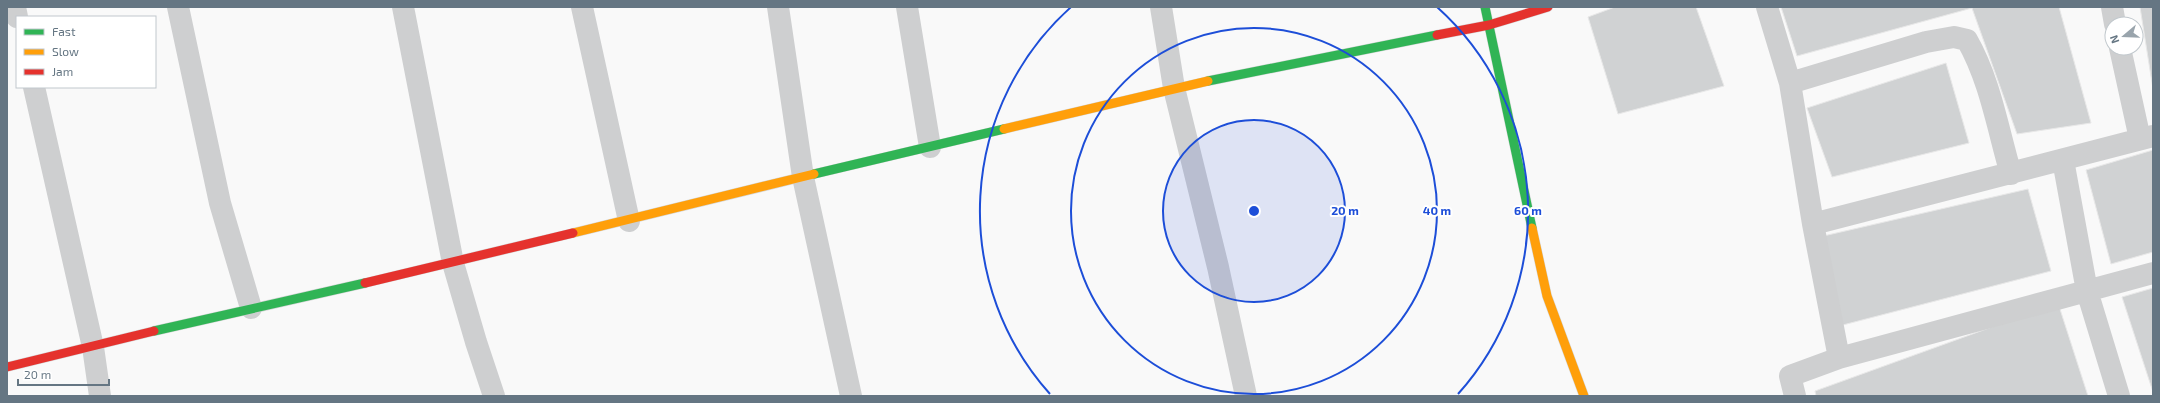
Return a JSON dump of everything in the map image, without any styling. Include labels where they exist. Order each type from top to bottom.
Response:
[{"type":"street","points":[[178,7],[220,203],[251,308]]},
{"type":"street","points":[[403,7],[453,264],[494,396]]},
{"type":"street","points":[[582,7],[629,221]]},
{"type":"street","points":[[778,7],[803,177],[851,396]]},
{"type":"street","points":[[907,7],[930,147]]},
{"type":"street","points":[[1161,7],[1174,88],[1218,267],[1246,396]]},
{"type":"street","points":[[1485,7],[1548,296],[1584,396]]},
{"type":"street","points":[[7,367],[251,308],[453,264],[803,177],[1174,88],[1489,25],[1548,7]]},
{"type":"street","points":[[1767,7],[1790,83],[1813,224],[1839,358]]},
{"type":"street","points":[[1790,83],[1926,42],[1954,37],[1967,40],[1974,53],[1983,77],[2011,174]]},
{"type":"street","points":[[1813,224],[2147,138],[2122,56]]},
{"type":"street","points":[[34,88],[93,347],[100,396]]},
{"type":"street","points":[[2064,160],[2087,291],[2118,396]]},
{"type":"street","points":[[1795,396],[1790,376],[1839,358],[2153,273]]},
{"type":"building","points":[[1615,7],[1696,7],[1724,86],[1618,114],[1588,17]]},
{"type":"building","points":[[1781,7],[2059,7],[2091,123],[2017,134],[1972,8],[1797,56]]},
{"type":"building","points":[[2140,7],[2153,7],[2153,89],[2144,32],[2144,16],[2141,16]]},
{"type":"building","points":[[1946,63],[1969,143],[1832,177],[1807,108]]},
{"type":"building","points":[[2153,150],[2153,252],[2111,264],[2086,170]]},
{"type":"building","points":[[2028,189],[2051,271],[1839,326],[1819,237]]},
{"type":"building","points":[[2153,288],[2153,392],[2122,297]]},
{"type":"building","points":[[2058,303],[2088,396],[1816,396],[1815,391]]},
{"type":"traffic: fast","points":[[1485,7],[1532,228]]},
{"type":"traffic: fast","points":[[1208,81],[1437,35]]},
{"type":"traffic: fast","points":[[814,174],[1004,129]]},
{"type":"traffic: fast","points":[[154,331],[365,283]]},
{"type":"traffic: slow","points":[[1004,129],[1208,81]]},
{"type":"traffic: slow","points":[[573,233],[814,174]]},
{"type":"traffic: slow","points":[[1532,228],[1547,296],[1584,396]]},
{"type":"traffic: jam","points":[[1437,35],[1489,25],[1548,7]]},
{"type":"traffic: jam","points":[[365,283],[573,233]]},
{"type":"traffic: jam","points":[[7,367],[154,331]]}]
